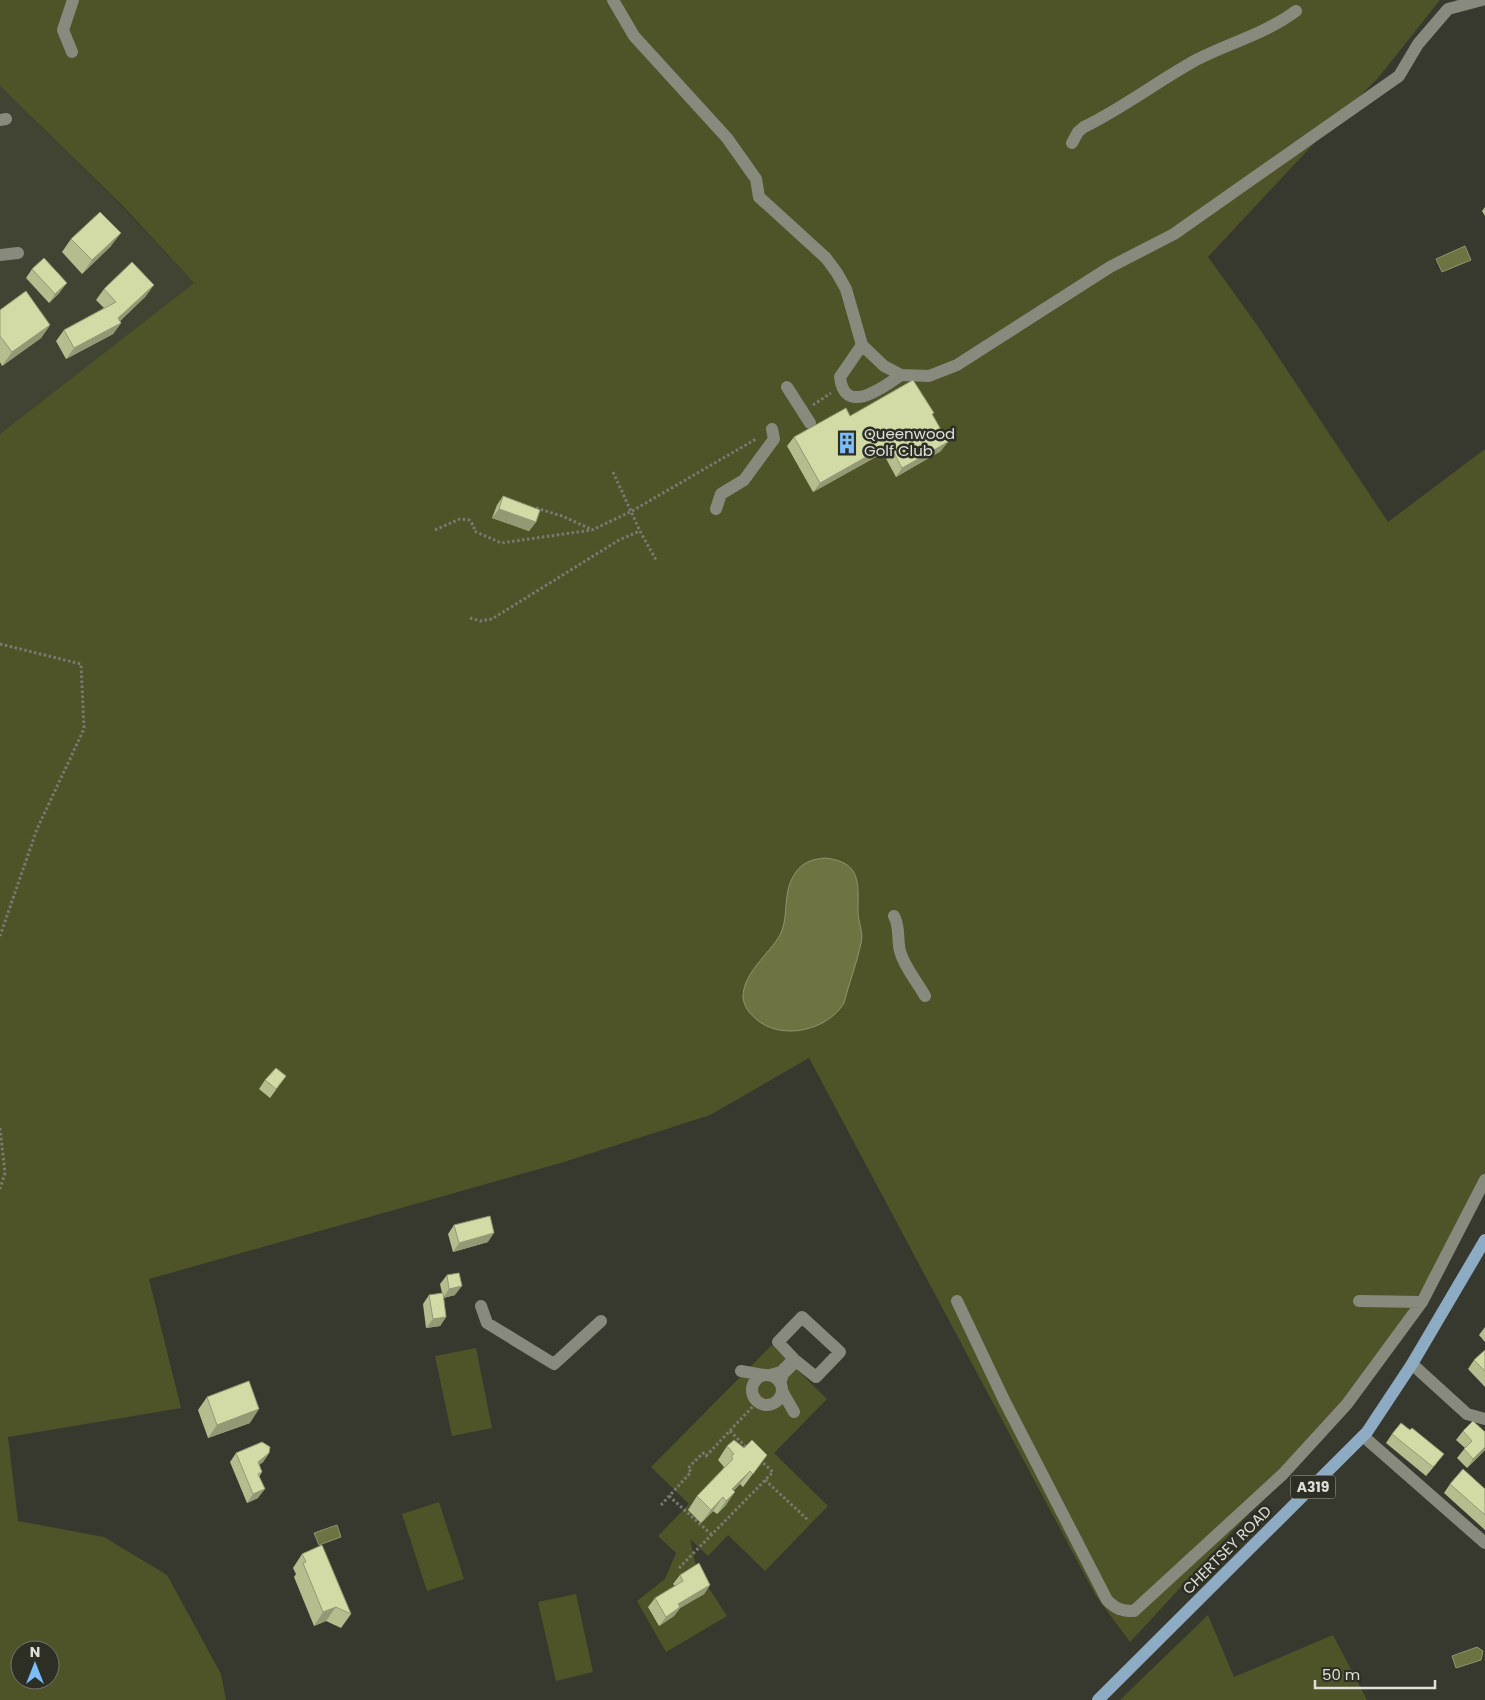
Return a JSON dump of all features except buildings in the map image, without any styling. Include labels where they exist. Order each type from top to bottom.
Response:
[{"type":"main road","name":"CHERTSEY ROAD","points":[[1098,1700],[1363,1436],[1412,1364],[1485,1240]]},
{"type":"street","points":[[72,52],[63,30],[73,0]]},
{"type":"street","points":[[613,0],[634,36],[727,138],[756,179],[759,197],[826,258],[837,273],[846,289],[862,345],[884,366],[901,375],[929,376],[956,365],[1110,267],[1174,234],[1399,76],[1418,44],[1448,9],[1482,0]]},
{"type":"street","points":[[1072,143],[1078,132],[1084,127],[1194,62],[1220,48],[1256,36],[1296,11]]},
{"type":"street","points":[[0,255],[18,253]]},
{"type":"street","points":[[862,345],[840,377],[842,386],[848,395],[868,396],[901,375]]},
{"type":"street","points":[[787,387],[810,423]]},
{"type":"street","points":[[716,509],[725,490],[744,480],[774,439],[772,429]]},
{"type":"street","points":[[894,916],[898,922],[898,942],[904,961],[925,996]]},
{"type":"street","points":[[957,1301],[1004,1400],[1107,1600],[1123,1611],[1134,1610],[1283,1474],[1348,1404],[1422,1302],[1485,1180]]},
{"type":"street","points":[[1359,1301],[1422,1302]]},
{"type":"street","points":[[481,1306],[487,1323],[554,1364],[601,1321]]},
{"type":"street","points":[[774,1381],[781,1396],[775,1403],[766,1405],[757,1402],[752,1394],[752,1386],[757,1379],[774,1381],[796,1361],[816,1377],[840,1352],[802,1317],[778,1342],[794,1359],[774,1381]]},
{"type":"street","points":[[1412,1364],[1467,1414],[1485,1419]]},
{"type":"street","points":[[741,1371],[774,1381],[794,1412]]},
{"type":"street","points":[[1363,1436],[1485,1543]]},
{"type":"path","points":[[803,411],[842,386]]},
{"type":"path","points":[[435,530],[460,519],[469,520],[474,526],[474,531],[501,543],[592,530],[632,510],[772,429]]},
{"type":"path","points":[[613,472],[640,531],[656,560]]},
{"type":"path","points":[[531,507],[562,516],[592,530]]},
{"type":"path","points":[[470,618],[480,621],[492,619],[618,540],[640,531]]},
{"type":"path","points":[[0,644],[81,664],[84,729],[37,829],[0,936]]},
{"type":"path","points":[[0,1128],[5,1173],[0,1189]]},
{"type":"path","points":[[661,1505],[691,1472],[688,1468],[703,1453],[706,1456],[757,1402]]},
{"type":"path","points":[[730,1431],[751,1452]]},
{"type":"path","points":[[679,1568],[773,1472],[758,1458]]},
{"type":"path","points":[[765,1480],[809,1521]]},
{"type":"path","points":[[669,1496],[711,1534]]},
{"type":"shaded area","points":[[0,0],[1440,0],[1378,78],[1332,124],[1208,257],[1257,325],[1388,522],[1485,449],[1485,1185],[1354,1400],[1130,1642],[1096,1596],[809,1058],[710,1115],[564,1162],[149,1279],[181,1408],[8,1437],[18,1521],[104,1537],[167,1575],[221,1674],[226,1700],[0,1700],[0,434],[194,283],[122,205],[0,86]]},
{"type":"shaded area","points":[[0,86],[112,196],[194,283],[0,434]]},
{"type":"shaded area","points":[[1465,246],[1471,260],[1442,272],[1436,259]]},
{"type":"shaded area","points":[[825,858],[846,864],[852,869],[855,876],[858,892],[858,916],[862,935],[857,958],[844,1003],[836,1013],[827,1020],[803,1030],[778,1030],[766,1026],[749,1012],[743,997],[744,988],[757,964],[780,935],[785,920],[787,896],[791,880],[802,866],[816,859]]},
{"type":"shaded area","points":[[772,1345],[827,1399],[774,1453],[828,1506],[765,1571],[728,1535],[708,1556],[690,1539],[697,1570],[727,1616],[666,1652],[637,1601],[665,1579],[676,1553],[658,1536],[689,1504],[651,1467]]},
{"type":"shaded area","points":[[476,1348],[492,1428],[452,1436],[435,1356]]},
{"type":"shaded area","points":[[439,1502],[464,1579],[427,1591],[402,1514]]},
{"type":"shaded area","points":[[337,1525],[341,1537],[319,1545],[314,1533]]},
{"type":"shaded area","points":[[576,1594],[593,1672],[556,1681],[538,1602]]},
{"type":"shaded area","points":[[1208,1615],[1234,1677],[1333,1635],[1367,1700],[1120,1700]]},
{"type":"shaded area","points":[[1477,1647],[1483,1651],[1481,1660],[1456,1668],[1452,1656]]},
{"type":"place","name":"Queenwood Golf Club","points":[[847,443]]}]
